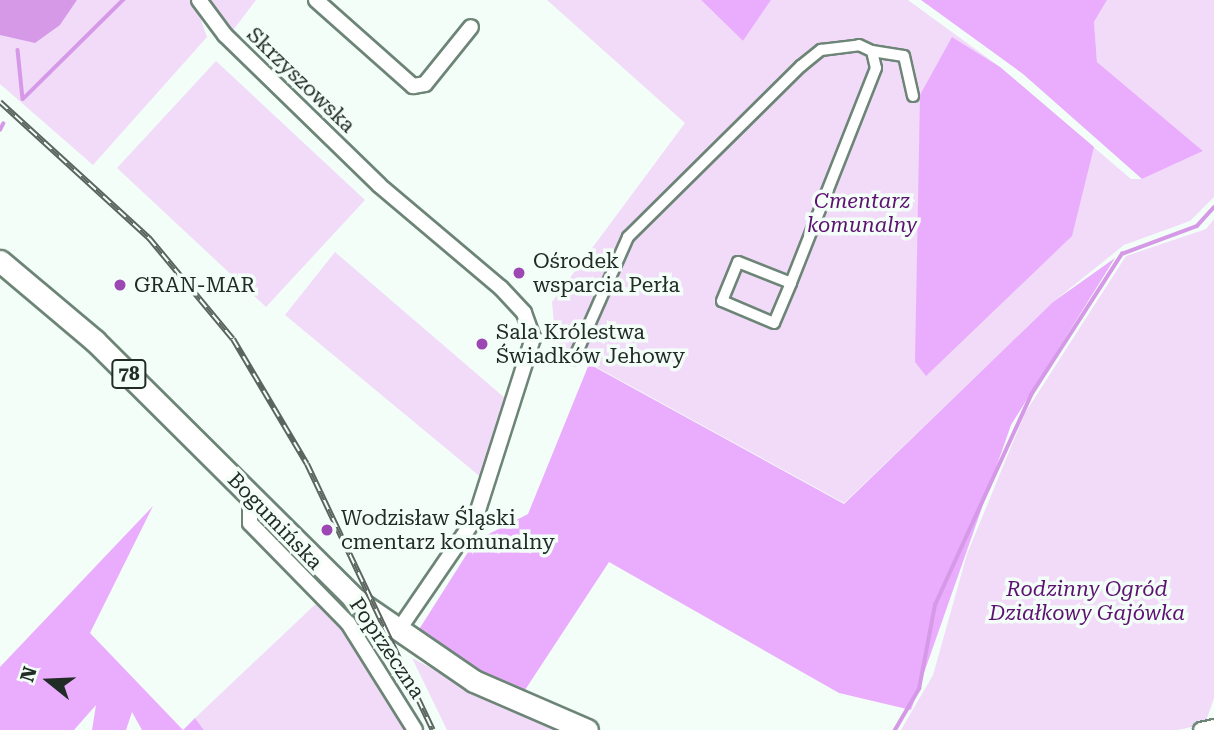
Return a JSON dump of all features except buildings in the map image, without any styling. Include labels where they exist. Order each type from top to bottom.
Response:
[{"type":"main road","name":"Bogumińska","points":[[0,261],[95,341],[329,577],[398,631],[474,681],[587,730]]},
{"type":"street","name":"Skrzyszowska","points":[[199,0],[225,35],[380,186],[501,288],[524,313],[533,338],[477,517],[398,631]]},
{"type":"street","points":[[316,0],[413,86],[425,84],[471,27]]},
{"type":"street","points":[[574,359],[628,237],[821,50],[840,44],[904,56],[913,96]]},
{"type":"street","points":[[791,283],[738,262],[722,301],[774,323],[791,283],[876,68],[872,51]]},
{"type":"street","name":"Poprzeczna","points":[[250,496],[250,523],[348,623],[415,730]]},
{"type":"street","points":[[1201,730],[1214,727]]},
{"type":"green space","points":[[77,0],[194,0],[207,37],[93,165],[0,84],[0,35],[60,25]]},
{"type":"green space","points":[[204,0],[256,0],[231,33]]},
{"type":"green space","name":"Cmentarz komunalny","points":[[547,0],[701,0],[743,41],[771,0],[908,0],[1000,67],[1131,179],[1142,179],[1203,151],[1097,62],[1094,22],[1107,0],[1214,0],[1214,197],[1190,221],[1124,245],[1053,302],[844,503],[556,345],[552,302],[685,123]]},
{"type":"green space","points":[[216,61],[365,200],[266,307],[117,168]]},
{"type":"green space","name":"Rodzinny Ogród Działkowy Gajówka","points":[[1214,219],[1214,698],[1205,724],[1178,730],[901,730],[933,675],[967,554],[1025,413],[1126,256],[1206,229]]},
{"type":"green space","points":[[335,252],[506,399],[483,479],[285,315]]},
{"type":"green space","points":[[322,598],[410,730],[204,730],[195,718]]},
{"type":"green space","points":[[412,658],[506,707],[566,730],[447,730]]},
{"type":"shaded area","points":[[0,0],[77,0],[60,25],[35,43],[0,35]]},
{"type":"shaded area","points":[[701,0],[771,0],[743,41]]},
{"type":"shaded area","points":[[921,0],[1107,0],[1094,22],[1097,62],[1203,151],[1142,179],[1023,74]]},
{"type":"shaded area","points":[[952,37],[1000,67],[1094,147],[1072,236],[926,376],[915,362],[920,95]]},
{"type":"shaded area","points":[[1115,258],[1011,425],[911,710],[839,693],[609,562],[525,690],[462,665],[418,631],[475,541],[528,514],[589,364],[844,504],[1053,302]]},
{"type":"shaded area","points":[[153,506],[90,633],[183,730],[142,730],[132,712],[126,730],[92,730],[96,705],[74,730],[0,730],[0,667]]},
{"type":"shaded area","points":[[195,718],[204,730],[183,730]]},
{"type":"waterway","points":[[23,99],[123,0]]},
{"type":"waterway","points":[[18,50],[23,99]]},
{"type":"waterway","points":[[0,130],[3,124]]},
{"type":"waterway","points":[[895,730],[919,689],[935,605],[1031,395],[1122,254],[1197,226],[1214,207]]},
{"type":"railway","points":[[0,102],[149,238],[233,339],[307,464],[433,730]]},
{"type":"place","name":"Ośrodek wsparcia Perła","points":[[519,273]]},
{"type":"place","name":"GRAN-MAR","points":[[120,285]]},
{"type":"place","name":"Sala Królestwa Świadków Jehowy","points":[[482,344]]},
{"type":"place","name":"Wodzisław Śląski cmentarz komunalny","points":[[327,530]]}]
